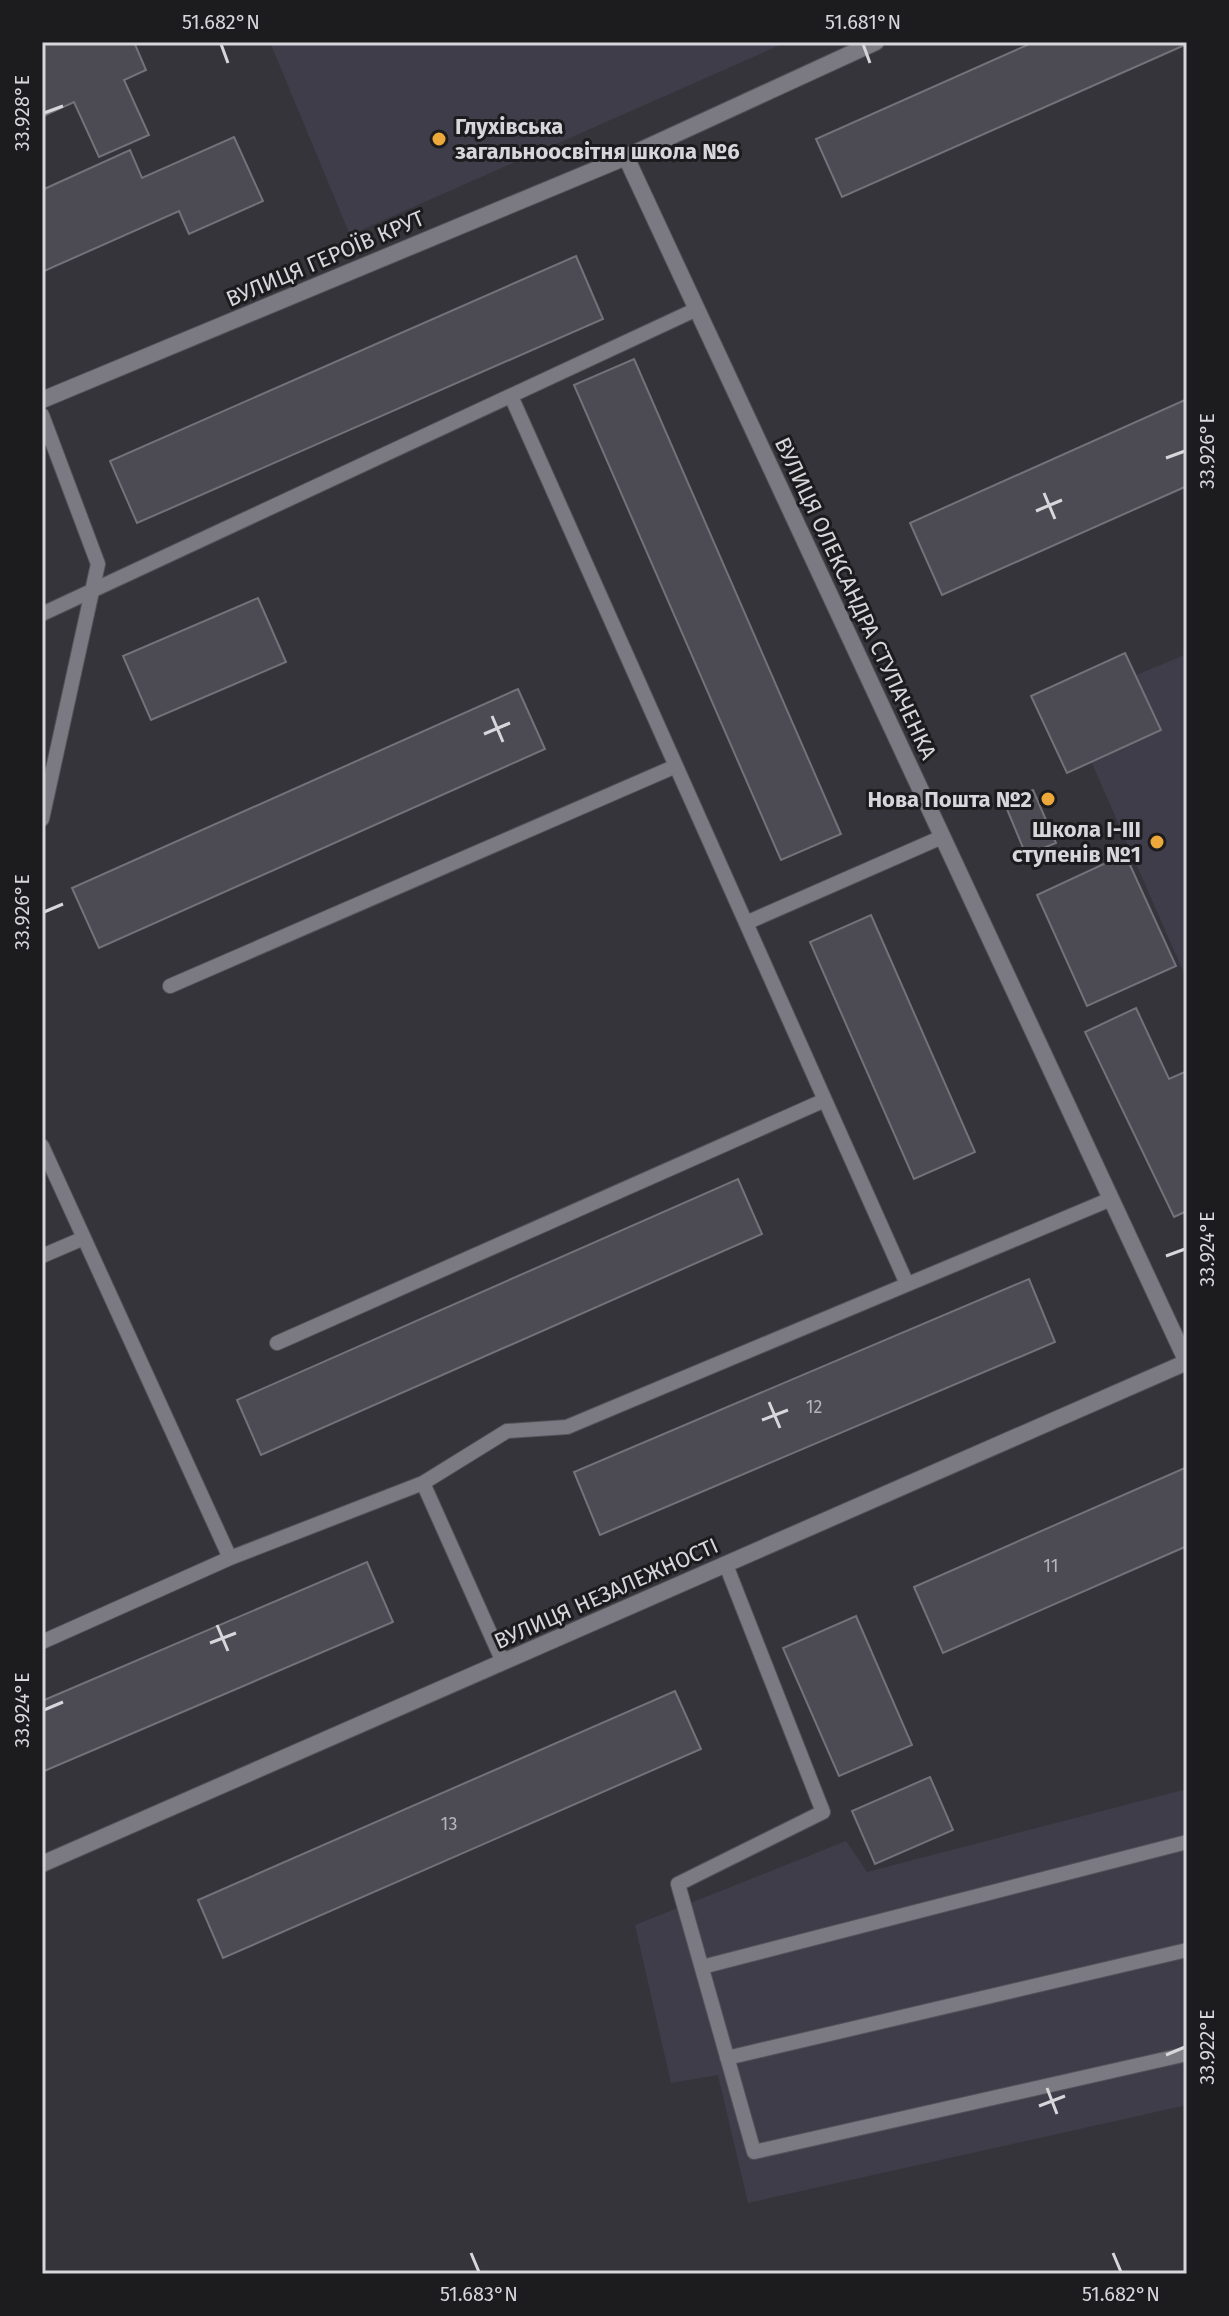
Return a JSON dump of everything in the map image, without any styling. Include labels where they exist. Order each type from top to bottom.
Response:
[{"type":"street","name":"ВУЛИЦЯ ГЕРОЇВ КРУТ","points":[[42,400],[626,157],[876,42]]},
{"type":"street","name":"ВУЛИЦЯ ОЛЕКСАНДРА СТУПАЧЕНКА","points":[[626,157],[1187,1362]]},
{"type":"street","name":"ВУЛИЦЯ НЕЗАЛЕЖНОСТІ","points":[[42,1864],[1187,1362]]},
{"type":"lane","points":[[42,614],[697,309]]},
{"type":"lane","points":[[511,396],[907,1284]]},
{"type":"lane","points":[[42,415],[98,564],[42,819]]},
{"type":"lane","points":[[170,986],[676,766]]},
{"type":"lane","points":[[746,923],[942,837]]},
{"type":"lane","points":[[277,1343],[825,1100]]},
{"type":"lane","points":[[42,1146],[230,1558]]},
{"type":"lane","points":[[42,1642],[230,1558],[423,1483],[507,1431],[567,1427],[1111,1199]]},
{"type":"lane","points":[[42,1256],[84,1238]]},
{"type":"lane","points":[[423,1483],[503,1662]]},
{"type":"lane","points":[[726,1565],[823,1812],[678,1884],[754,2152],[1187,2054]]},
{"type":"lane","points":[[702,1967],[1187,1842]]},
{"type":"lane","points":[[727,2058],[1187,1950]]},
{"type":"shaded area","name":"Глухівська загальноосвітня школа №6","points":[[270,42],[787,42],[350,235]]},
{"type":"shaded area","name":"Школа І-ІІІ ступенів №1","points":[[1187,654],[1187,980],[1066,704]]},
{"type":"shaded area","points":[[1187,1789],[1187,2105],[748,2203],[718,2075],[671,2083],[635,1925],[846,1841],[867,1872]]},
{"type":"building","points":[[42,42],[134,42],[146,70],[124,80],[149,135],[99,157],[74,102],[46,115],[42,106]]},
{"type":"building","points":[[1034,42],[1187,44],[842,197],[816,139]]},
{"type":"building","points":[[234,137],[263,201],[189,234],[179,211],[42,272],[42,190],[130,150],[142,178]]},
{"type":"building","points":[[576,256],[603,319],[137,523],[110,461]]},
{"type":"building","points":[[634,359],[841,834],[781,860],[574,385]]},
{"type":"building","points":[[1187,399],[1187,486],[942,595],[910,523]]},
{"type":"building","points":[[258,598],[286,662],[151,720],[123,656]]},
{"type":"building","points":[[1125,653],[1161,730],[1067,773],[1031,696]]},
{"type":"building","points":[[518,689],[545,749],[99,948],[72,888]]},
{"type":"building","points":[[1033,790],[1056,843],[1026,855],[1004,802]]},
{"type":"building","points":[[1125,854],[1176,966],[1087,1006],[1037,895]]},
{"type":"building","points":[[871,915],[975,1152],[914,1179],[810,942]]},
{"type":"building","points":[[1136,1008],[1169,1079],[1187,1071],[1187,1211],[1174,1217],[1085,1032]]},
{"type":"building","points":[[738,1179],[762,1234],[261,1455],[237,1400]]},
{"type":"building","points":[[1029,1279],[1055,1342],[600,1535],[574,1472]]},
{"type":"building","points":[[1187,1467],[1187,1546],[943,1653],[914,1587]]},
{"type":"building","points":[[367,1562],[393,1622],[42,1772],[42,1701]]},
{"type":"building","points":[[856,1616],[912,1745],[839,1776],[783,1648]]},
{"type":"building","points":[[675,1691],[701,1749],[223,1958],[198,1900]]},
{"type":"building","points":[[930,1777],[953,1830],[875,1864],[852,1811]]},
{"type":"place","name":"Глухівська загальноосвітня школа №6","points":[[439,139]]},
{"type":"place","name":"Нова Пошта №2","points":[[1048,799]]},
{"type":"place","name":"Школа І-ІІІ ступенів №1","points":[[1157,842]]}]
